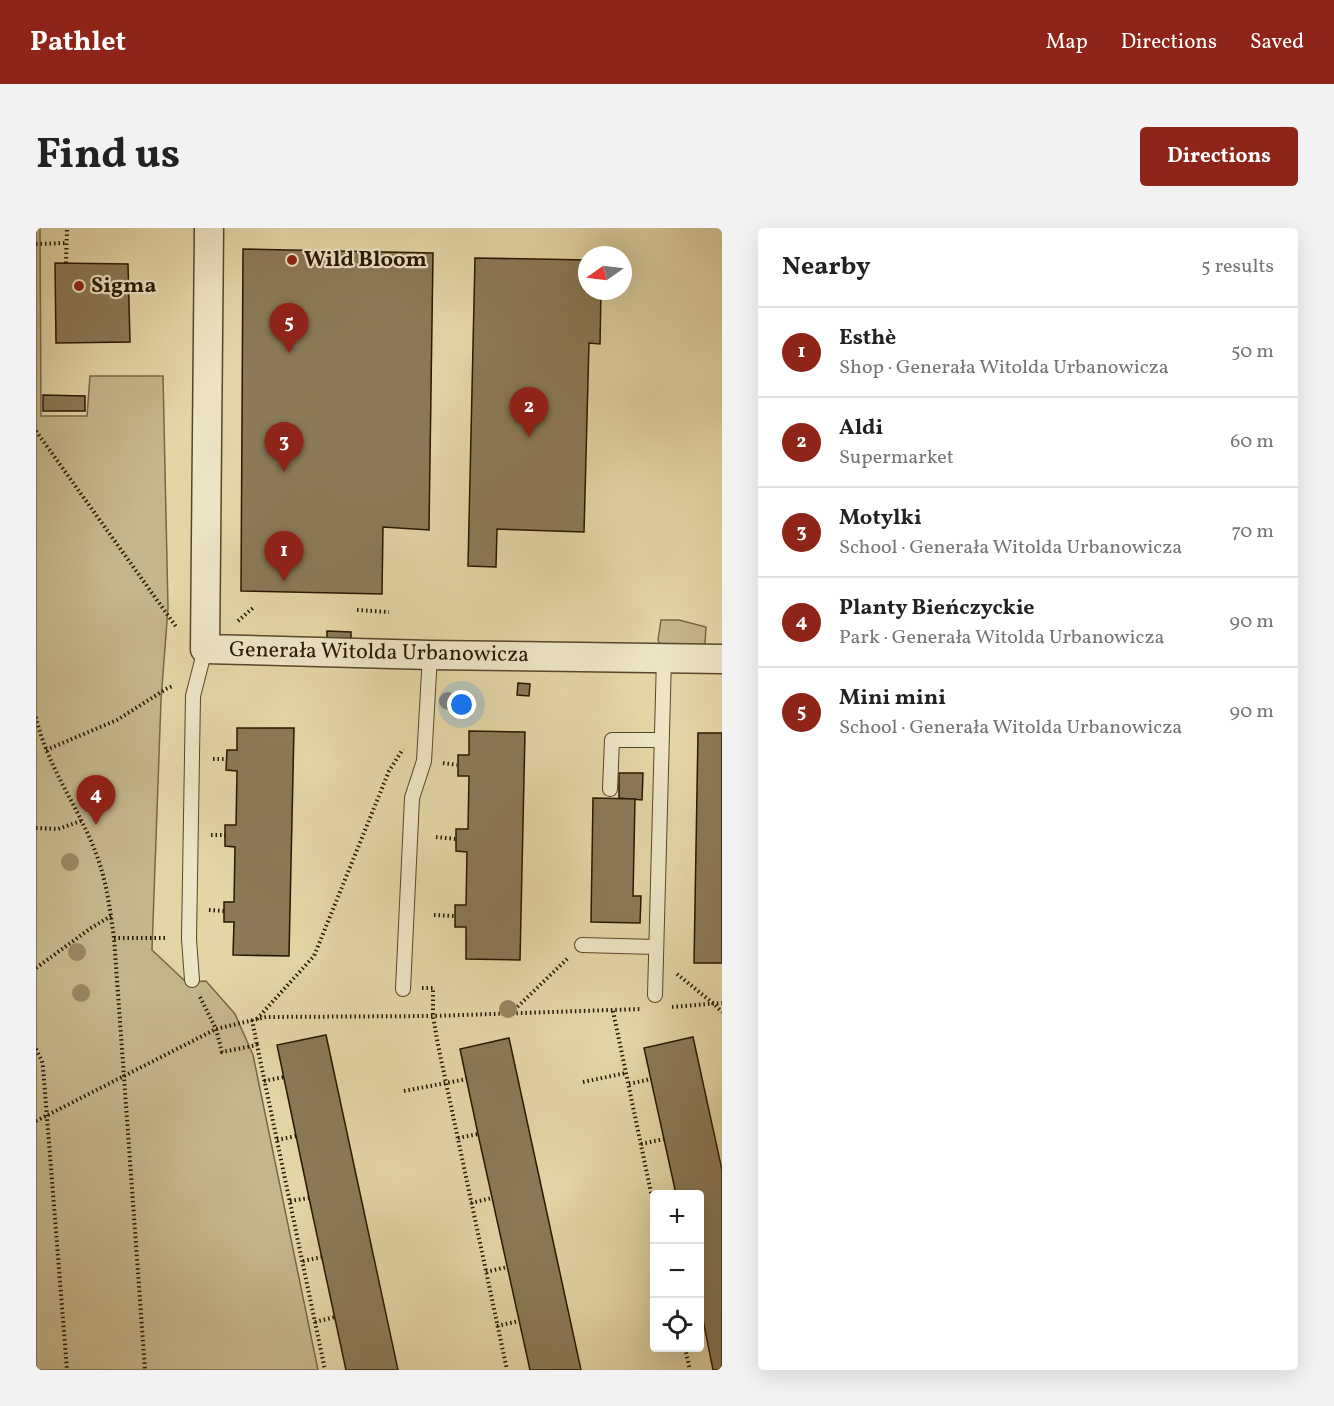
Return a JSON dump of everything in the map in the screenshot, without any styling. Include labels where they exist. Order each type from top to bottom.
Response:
[{"type":"street","name":"Generała Witolda Urbanowicza","points":[[209,228],[202,662],[430,655],[722,659]]},
{"type":"lane","points":[[403,989],[412,798],[424,761],[430,655]]},
{"type":"lane","points":[[655,995],[664,658]]},
{"type":"lane","points":[[192,980],[189,939],[194,696],[202,662]]},
{"type":"lane","points":[[610,789],[612,740],[661,740]]},
{"type":"lane","points":[[582,945],[656,947]]},
{"type":"path","points":[[66,263],[67,228]]},
{"type":"path","points":[[36,244],[66,243]]},
{"type":"path","points":[[36,431],[202,662],[166,689],[117,720],[46,750]]},
{"type":"path","points":[[357,610],[390,612]]},
{"type":"path","points":[[36,717],[46,750],[97,855],[104,876],[111,916],[145,1370]]},
{"type":"path","points":[[325,1370],[264,1081],[254,1019],[314,956],[389,771],[416,727],[427,727]]},
{"type":"path","points":[[36,736],[39,731]]},
{"type":"path","points":[[207,759],[227,759]]},
{"type":"path","points":[[36,828],[58,829],[81,821]]},
{"type":"path","points":[[206,835],[225,835]]},
{"type":"path","points":[[436,837],[456,839]]},
{"type":"path","points":[[205,910],[224,911]]},
{"type":"path","points":[[434,915],[455,916]]},
{"type":"path","points":[[36,968],[111,916]]},
{"type":"path","points":[[114,938],[148,937]]},
{"type":"path","points":[[510,1014],[555,970]]},
{"type":"path","points":[[656,970],[672,970],[722,1012]]},
{"type":"path","points":[[192,980],[216,1029],[222,1053],[257,1046]]},
{"type":"path","points":[[667,1008],[722,1003]]},
{"type":"path","points":[[36,1121],[216,1029],[254,1019],[644,1009]]},
{"type":"path","points":[[613,1011],[651,1190]]},
{"type":"path","points":[[433,1016],[507,1370]]},
{"type":"path","points":[[36,1049],[43,1067],[67,1370]]},
{"type":"path","points":[[583,1082],[626,1073]]},
{"type":"path","points":[[264,1081],[284,1077]]},
{"type":"path","points":[[404,1091],[467,1079]]},
{"type":"path","points":[[629,1084],[651,1079]]},
{"type":"path","points":[[458,1138],[478,1134]]},
{"type":"path","points":[[277,1140],[296,1136]]},
{"type":"path","points":[[641,1144],[664,1139]]},
{"type":"path","points":[[290,1201],[309,1198]]},
{"type":"path","points":[[471,1203],[492,1198]]},
{"type":"path","points":[[303,1261],[322,1257]]},
{"type":"path","points":[[486,1272],[507,1267]]},
{"type":"path","points":[[315,1322],[335,1317]]},
{"type":"path","points":[[497,1326],[519,1321]]},
{"type":"path","points":[[686,1352],[690,1370]]},
{"type":"shaded area","points":[[36,228],[40,228],[41,416],[87,416],[90,376],[163,376],[168,608],[161,700],[152,950],[186,982],[206,981],[235,1014],[253,1055],[318,1370],[36,1370]]},
{"type":"shaded area","points":[[661,620],[679,620],[706,627],[705,643],[703,645],[661,647],[658,640]]},
{"type":"building","points":[[243,249],[433,253],[429,530],[383,527],[382,594],[241,591]]},
{"type":"building","points":[[475,258],[578,260],[578,300],[601,300],[600,344],[589,343],[584,532],[497,529],[496,567],[468,566]]},
{"type":"building","points":[[55,263],[128,264],[130,342],[56,343]]},
{"type":"building","points":[[43,395],[85,396],[85,411],[43,411]]},
{"type":"building","points":[[327,631],[351,632],[351,641],[327,640]]},
{"type":"building","points":[[518,683],[530,684],[529,696],[517,695]]},
{"type":"building","points":[[237,728],[294,728],[289,956],[233,955],[234,922],[224,922],[224,902],[234,902],[235,847],[225,846],[225,825],[236,825],[237,771],[226,770],[227,750],[237,750]]},
{"type":"building","points":[[469,731],[525,732],[520,960],[466,959],[466,927],[455,927],[455,905],[466,905],[467,852],[456,851],[456,829],[468,829],[469,776],[458,776],[458,755],[469,755]]},
{"type":"building","points":[[698,733],[722,733],[722,963],[694,963]]},
{"type":"building","points":[[619,773],[643,773],[642,800],[619,798]]},
{"type":"building","points":[[593,798],[635,799],[633,896],[641,896],[640,923],[591,922]]},
{"type":"building","points":[[326,1035],[398,1370],[346,1370],[309,1198],[277,1045]]},
{"type":"building","points":[[693,1037],[722,1170],[722,1370],[713,1370],[704,1325],[704,1190],[675,1190],[644,1048]]},
{"type":"building","points":[[509,1038],[581,1370],[530,1370],[478,1134],[460,1049]]},
{"type":"place","name":"Wild Bloom","points":[[292,260]]},
{"type":"place","name":"Sigma","points":[[79,286]]},
{"type":"place","name":"Mini mini","points":[[289,353]]},
{"type":"place","name":"Aldi","points":[[529,437]]},
{"type":"place","name":"Motylki","points":[[284,472]]},
{"type":"place","name":"Esthè","points":[[284,581]]},
{"type":"place","name":"Planty Bieńczyckie","points":[[96,825]]}]
